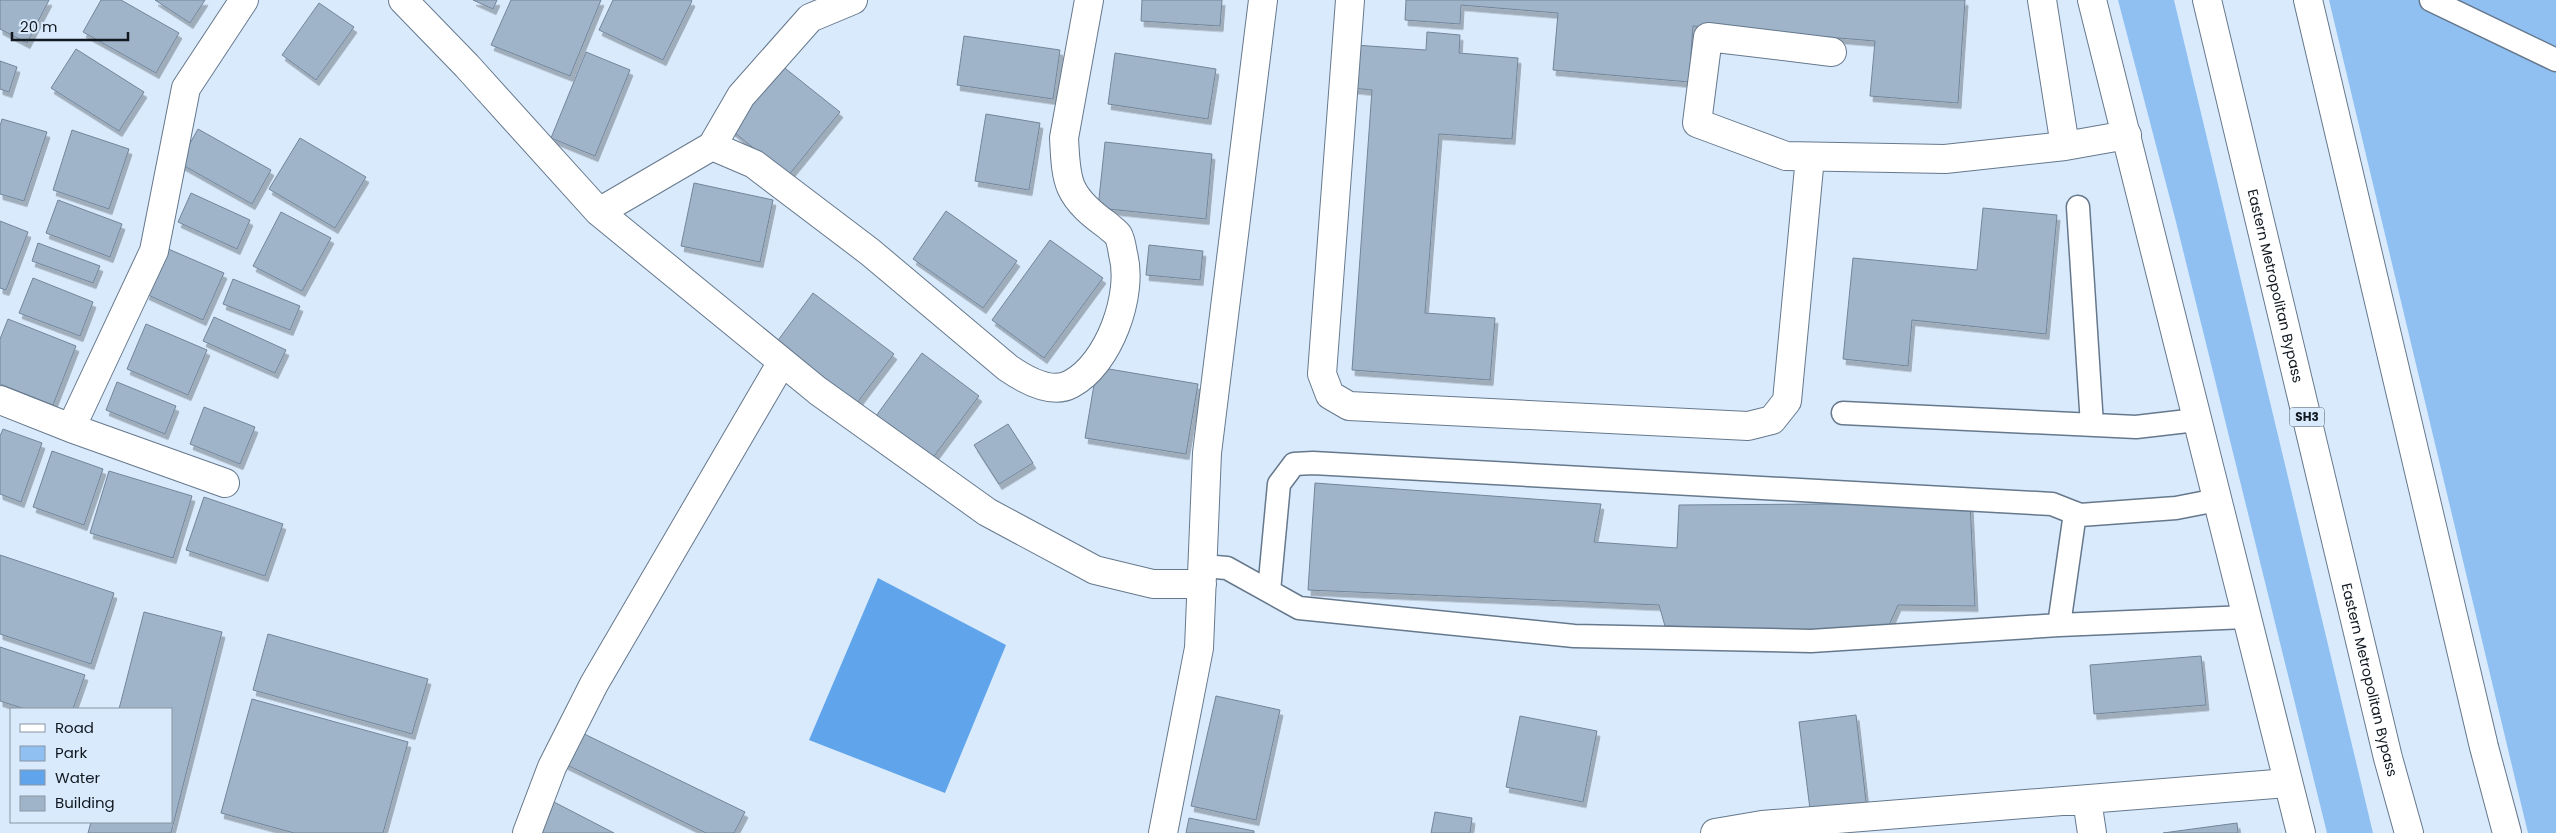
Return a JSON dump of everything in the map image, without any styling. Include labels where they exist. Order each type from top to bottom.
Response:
[{"type":"street","points":[[70,428],[154,251],[179,132],[186,88],[244,0]]},
{"type":"street","points":[[403,0],[467,66],[599,212],[818,391],[987,512],[1095,570],[1153,584],[1202,575]]},
{"type":"street","points":[[599,212],[712,146],[741,96],[810,18],[853,0]]},
{"type":"street","points":[[712,146],[754,164],[870,252],[1008,368],[1028,381],[1053,386],[1070,385],[1086,371],[1108,345],[1118,319],[1124,288],[1124,256],[1118,235],[1085,208],[1071,187],[1066,155],[1064,138],[1089,0]]},
{"type":"street","points":[[1163,833],[1199,648],[1207,453],[1263,0]]},
{"type":"street","points":[[1350,0],[1322,374],[1330,394],[1349,406],[1748,426],[1772,420],[1787,401],[1810,157]]},
{"type":"street","points":[[2042,0],[2065,146]]},
{"type":"street","points":[[2092,0],[2301,833]]},
{"type":"street","name":"Eastern Metropolitan Bypass","points":[[2207,0],[2388,758],[2409,833]]},
{"type":"street","points":[[2308,0],[2482,738],[2507,833]]},
{"type":"street","points":[[1832,52],[1708,37],[1697,123],[1786,156],[1810,157],[1944,158],[2065,146],[2127,135]]},
{"type":"street","points":[[527,833],[552,767],[594,684],[782,362]]},
{"type":"street","points":[[0,400],[70,428],[225,483]]},
{"type":"street","points":[[1715,833],[1762,825],[2288,783]]},
{"type":"street","points":[[2087,800],[2092,833]]},
{"type":"lane","points":[[2431,0],[2556,60]]},
{"type":"lane","points":[[2078,207],[2092,426]]},
{"type":"lane","points":[[1843,413],[2092,426],[2136,426],[2196,420]]},
{"type":"lane","points":[[1269,591],[1278,484],[1294,464],[1313,463],[2052,504],[2080,515],[2176,508],[2217,500]]},
{"type":"lane","points":[[2059,625],[2075,512]]},
{"type":"lane","points":[[1202,575],[1227,568],[1299,608],[1574,636],[1811,641],[2059,625],[2246,617]]},
{"type":"green space","points":[[2118,0],[2174,0],[2373,833],[2327,833],[2175,218]]},
{"type":"green space","points":[[2329,0],[2556,0],[2556,833],[2528,833]]},
{"type":"water","points":[[878,578],[1006,645],[945,793],[809,740]]},
{"type":"building","points":[[0,0],[49,0],[27,43],[0,29]]},
{"type":"building","points":[[101,0],[121,0],[179,33],[156,73],[83,32]]},
{"type":"building","points":[[155,0],[205,0],[190,23]]},
{"type":"building","points":[[473,0],[497,0],[493,9]]},
{"type":"building","points":[[511,0],[601,0],[570,76],[491,45]]},
{"type":"building","points":[[613,0],[692,1],[663,60],[599,30]]},
{"type":"building","points":[[1142,0],[1222,0],[1220,26],[1141,21]]},
{"type":"building","points":[[1406,0],[1965,0],[1958,103],[1870,96],[1875,41],[1693,26],[1689,82],[1553,70],[1558,13],[1461,5],[1460,24],[1405,20]]},
{"type":"building","points":[[319,3],[354,27],[316,80],[282,55]]},
{"type":"building","points":[[1427,32],[1460,35],[1459,53],[1518,58],[1512,139],[1439,134],[1425,313],[1495,318],[1490,380],[1352,370],[1372,90],[1352,88],[1355,45],[1426,50]]},
{"type":"building","points":[[964,36],[1060,50],[1053,99],[957,85]]},
{"type":"building","points":[[76,49],[144,92],[119,131],[51,88]]},
{"type":"building","points":[[586,52],[630,70],[595,156],[551,138]]},
{"type":"building","points":[[1115,53],[1216,69],[1208,119],[1108,104]]},
{"type":"building","points":[[0,61],[17,67],[9,92],[0,89]]},
{"type":"building","points":[[781,65],[840,112],[788,176],[730,129]]},
{"type":"building","points":[[986,114],[1040,123],[1029,190],[975,181]]},
{"type":"building","points":[[2,119],[47,132],[24,201],[0,194],[0,126]]},
{"type":"building","points":[[198,129],[271,170],[252,204],[179,163]]},
{"type":"building","points":[[72,130],[129,149],[109,209],[53,190]]},
{"type":"building","points":[[300,138],[366,177],[335,228],[269,189]]},
{"type":"building","points":[[1105,142],[1212,154],[1206,219],[1098,208]]},
{"type":"building","points":[[694,183],[773,200],[760,262],[681,246]]},
{"type":"building","points":[[191,193],[250,220],[237,249],[178,222]]},
{"type":"building","points":[[58,200],[122,224],[110,257],[46,233]]},
{"type":"building","points":[[1983,208],[2057,215],[2046,334],[1912,320],[1908,366],[1843,359],[1853,258],[1977,270]]},
{"type":"building","points":[[946,211],[1017,261],[983,308],[913,259]]},
{"type":"building","points":[[281,212],[331,238],[302,291],[253,266]]},
{"type":"building","points":[[0,221],[28,232],[6,290],[0,288]]},
{"type":"building","points":[[1050,240],[1103,278],[1044,358],[992,320]]},
{"type":"building","points":[[38,243],[100,266],[93,283],[32,261]]},
{"type":"building","points":[[1149,245],[1203,251],[1200,280],[1146,275]]},
{"type":"building","points":[[166,248],[224,273],[203,320],[146,294]]},
{"type":"building","points":[[33,278],[93,302],[80,336],[19,313]]},
{"type":"building","points":[[233,279],[300,306],[290,330],[223,304]]},
{"type":"building","points":[[813,293],[894,354],[857,403],[776,343]]},
{"type":"building","points":[[214,317],[286,350],[275,373],[203,341]]},
{"type":"building","points":[[8,319],[76,346],[53,405],[0,384],[0,339]]},
{"type":"building","points":[[146,324],[207,350],[188,395],[127,369]]},
{"type":"building","points":[[922,353],[979,396],[932,459],[876,416]]},
{"type":"building","points":[[1097,367],[1198,384],[1186,454],[1085,438]]},
{"type":"building","points":[[117,382],[176,406],[165,434],[106,410]]},
{"type":"building","points":[[204,407],[255,427],[240,464],[190,444]]},
{"type":"building","points":[[1008,424],[1033,463],[999,484],[974,445]]},
{"type":"building","points":[[3,429],[42,443],[21,502],[0,494],[0,436]]},
{"type":"building","points":[[52,451],[103,469],[84,525],[33,507]]},
{"type":"building","points":[[109,471],[192,496],[173,558],[90,533]]},
{"type":"building","points":[[1315,483],[1601,504],[1594,542],[1677,548],[1679,505],[1970,503],[1975,606],[1898,605],[1886,632],[1665,626],[1659,605],[1308,590]]},
{"type":"building","points":[[204,497],[283,524],[265,576],[186,550]]},
{"type":"building","points":[[0,555],[114,593],[91,664],[0,634]]},
{"type":"building","points":[[144,612],[222,632],[171,833],[88,833],[91,823],[172,823],[172,708],[119,708]]},
{"type":"building","points":[[268,634],[428,679],[412,734],[253,690]]},
{"type":"building","points":[[0,647],[85,675],[73,708],[22,708],[0,701]]},
{"type":"building","points":[[2201,656],[2206,705],[2094,714],[2090,665]]},
{"type":"building","points":[[1216,696],[1280,710],[1256,820],[1191,806]]},
{"type":"building","points":[[252,699],[408,742],[383,833],[294,833],[221,813]]},
{"type":"building","points":[[1856,715],[1867,810],[1811,817],[1799,722]]},
{"type":"building","points":[[1520,716],[1597,731],[1583,802],[1506,787]]},
{"type":"building","points":[[576,730],[745,812],[734,833],[706,833],[561,762]]},
{"type":"building","points":[[552,801],[614,833],[536,833]]},
{"type":"building","points":[[1435,812],[1472,818],[1470,833],[1431,833]]},
{"type":"building","points":[[1189,818],[1254,831],[1254,833],[1186,833]]},
{"type":"building","points":[[2237,823],[2238,833],[2163,833]]}]
